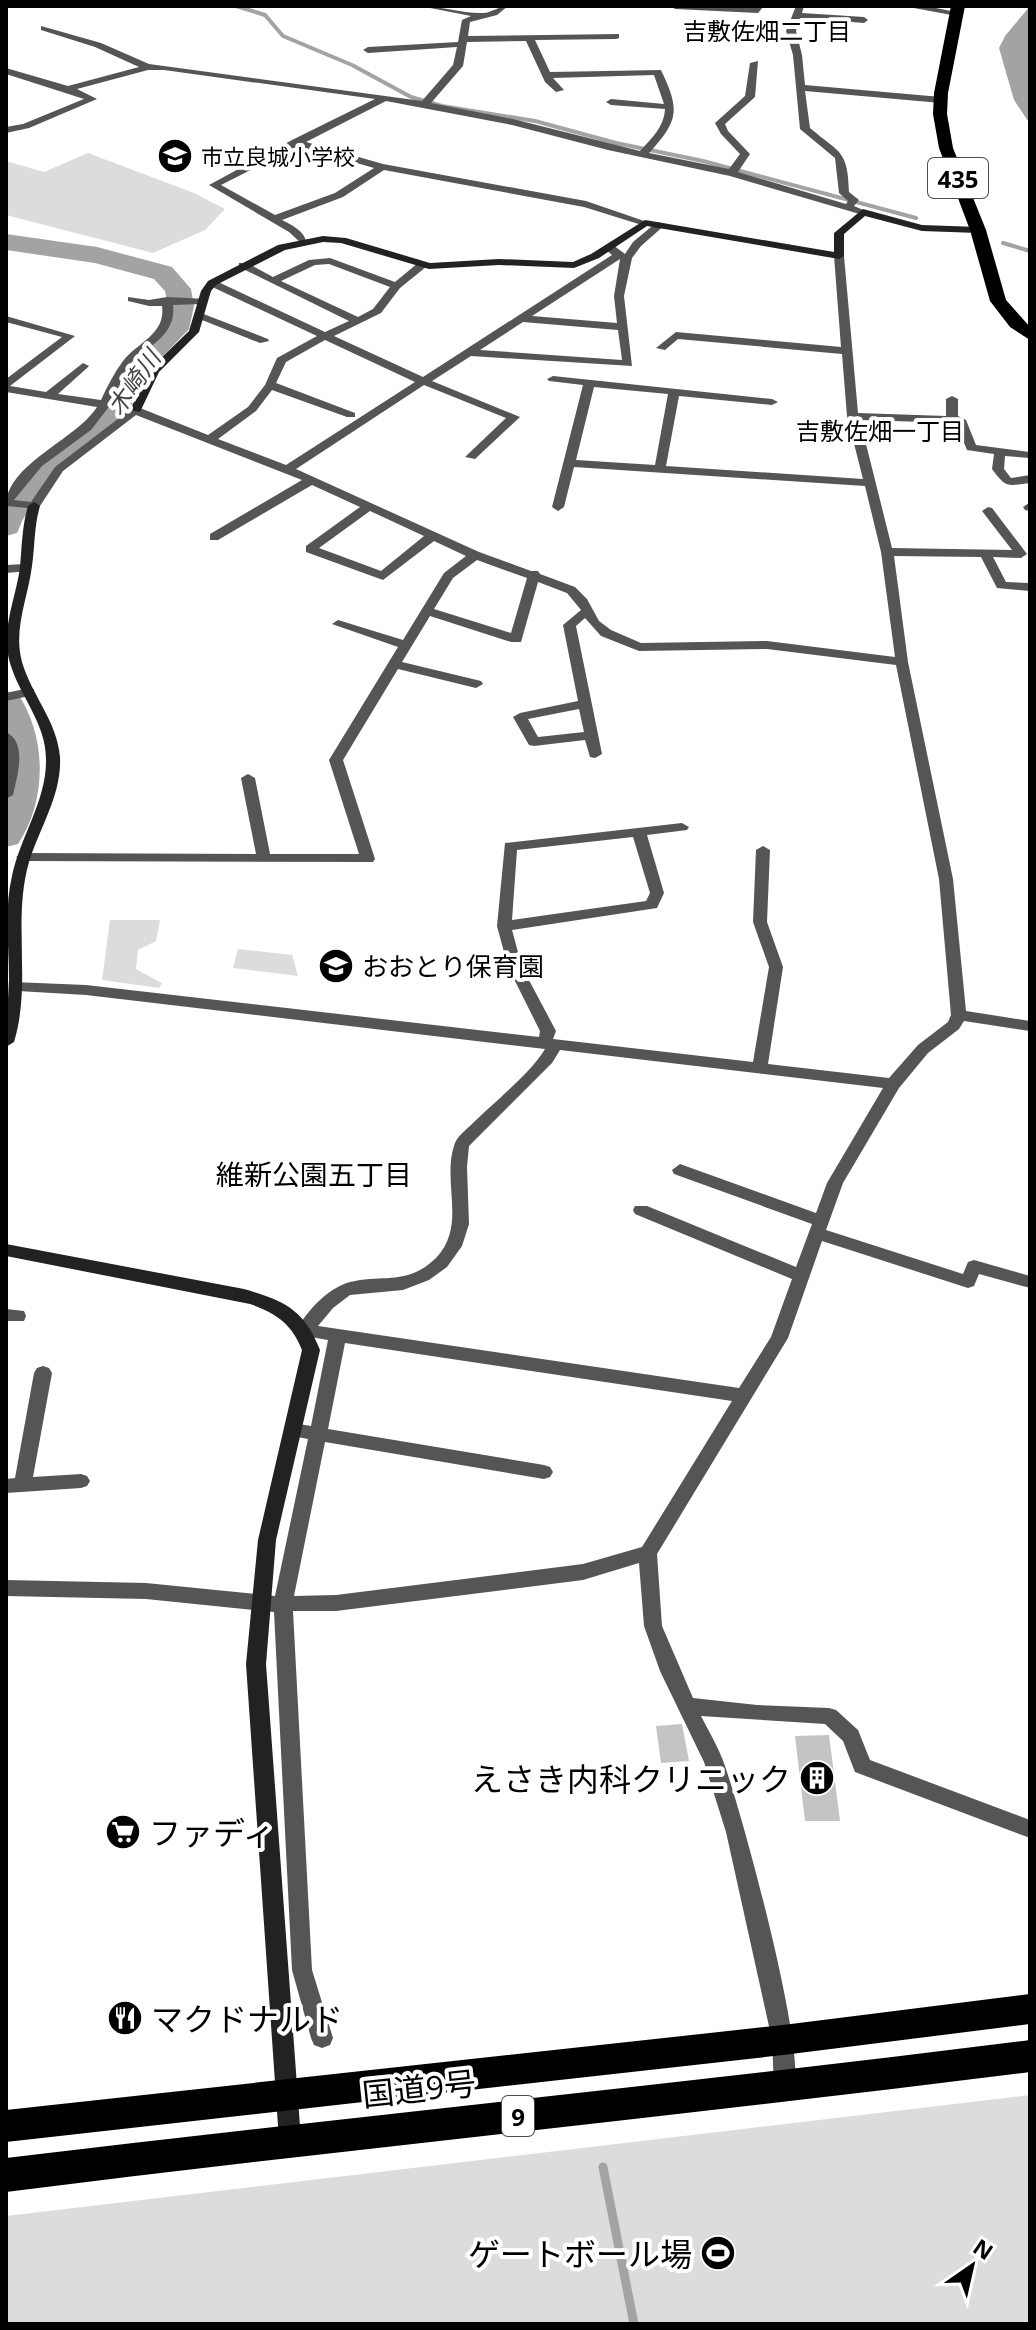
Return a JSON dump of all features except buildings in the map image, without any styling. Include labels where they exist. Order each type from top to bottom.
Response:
[{"type":"highway","name":"435","points":[[958,9],[941,100],[940,114],[946,148],[978,230],[998,301],[1016,324],[1030,335]]},
{"type":"highway","name":"国道9号","points":[[6,2126],[287,2092],[783,2040],[1030,2009]]},
{"type":"highway","name":"国道9号","points":[[6,2175],[290,2140],[785,2087],[1030,2056]]},
{"type":"street","points":[[424,6],[483,15]]},
{"type":"street","points":[[423,106],[458,66],[466,20],[504,6]]},
{"type":"street","points":[[675,6],[758,10],[760,6]]},
{"type":"street","points":[[907,6],[958,9]]},
{"type":"street","points":[[848,208],[854,200],[844,193],[844,170],[838,153],[805,129],[800,105],[802,88],[798,78],[798,49],[791,31],[799,10],[864,20]]},
{"type":"street","points":[[44,28],[98,45],[148,67]]},
{"type":"street","points":[[368,50],[416,53],[463,42],[529,37],[616,36]]},
{"type":"street","points":[[529,37],[547,75],[559,90]]},
{"type":"street","points":[[732,173],[745,154],[724,132],[720,123],[750,97],[755,63]]},
{"type":"street","points":[[68,89],[148,67],[164,67],[385,98],[513,122],[732,173],[922,228],[978,230]]},
{"type":"street","points":[[6,71],[92,99],[26,126],[6,130]]},
{"type":"street","points":[[547,75],[658,72],[671,107],[671,117],[665,130],[643,154]]},
{"type":"street","points":[[802,88],[941,100]]},
{"type":"street","points":[[302,241],[293,230],[214,185],[385,98]]},
{"type":"street","points":[[611,102],[671,107]]},
{"type":"street","points":[[295,142],[382,167],[586,204],[645,223],[839,256]]},
{"type":"street","points":[[274,219],[339,195],[382,167]]},
{"type":"street","points":[[785,2087],[783,2040],[736,1832],[714,1762],[670,1671],[653,1626],[648,1553],[779,1338],[835,1183],[893,1084],[923,1049],[954,1025],[959,1015],[946,879],[902,662],[887,552],[853,416],[839,233],[863,212]]},
{"type":"street","points":[[6,1042],[13,1024],[18,986],[17,883],[23,857],[50,788],[53,766],[52,743],[9,646],[26,568],[28,529],[34,506],[59,469],[136,410],[154,371],[194,332],[212,283],[243,265],[302,241],[342,240],[422,265],[445,267],[499,262],[560,267],[618,253],[645,223]]},
{"type":"street","points":[[287,469],[618,253],[637,244],[661,224]]},
{"type":"street","points":[[468,352],[628,364],[619,296],[618,253]]},
{"type":"street","points":[[273,281],[313,262],[330,261],[396,286]]},
{"type":"street","points":[[243,265],[358,321]]},
{"type":"street","points":[[210,439],[252,409],[270,385],[281,360],[377,311],[396,286],[422,265]]},
{"type":"street","points":[[212,283],[423,381],[514,417],[471,457]]},
{"type":"street","points":[[132,299],[149,303],[203,301]]},
{"type":"street","points":[[34,506],[6,502],[42,460],[91,424],[106,405],[128,361],[159,335],[167,324],[171,314],[167,300]]},
{"type":"street","points":[[201,316],[264,341]]},
{"type":"street","points":[[520,318],[624,327]]},
{"type":"street","points":[[6,319],[70,336],[7,389]]},
{"type":"street","points":[[661,348],[676,335],[847,351]]},
{"type":"street","points":[[47,397],[83,366]]},
{"type":"street","points":[[553,379],[772,402]]},
{"type":"street","points":[[558,507],[589,383]]},
{"type":"street","points":[[270,385],[351,415]]},
{"type":"street","points":[[7,389],[136,410],[287,469],[475,555],[571,590],[588,610],[594,623],[606,633],[639,647],[767,645],[902,662]]},
{"type":"street","points":[[660,469],[674,392]]},
{"type":"street","points":[[952,399],[952,420]]},
{"type":"street","points":[[853,416],[960,420],[971,448],[1030,455]]},
{"type":"street","points":[[1000,451],[998,469],[1008,482],[1030,479]]},
{"type":"street","points":[[570,463],[870,483]]},
{"type":"street","points":[[214,537],[311,480]]},
{"type":"street","points":[[367,508],[310,549],[383,576],[432,536]]},
{"type":"street","points":[[887,552],[1021,554],[988,511]]},
{"type":"street","points":[[985,553],[1001,585],[1030,587]]},
{"type":"street","points":[[23,857],[368,859],[336,760],[448,576],[475,555]]},
{"type":"street","points":[[6,569],[26,568]]},
{"type":"street","points":[[427,611],[516,639],[534,574]]},
{"type":"street","points":[[588,610],[569,625],[595,754]]},
{"type":"street","points":[[338,624],[406,645]]},
{"type":"street","points":[[394,664],[476,684]]},
{"type":"street","points":[[6,697],[29,692]]},
{"type":"street","points":[[585,704],[520,717],[534,742],[591,735]]},
{"type":"street","points":[[6,736],[14,758],[6,795]]},
{"type":"street","points":[[248,778],[264,858]]},
{"type":"street","points":[[305,1330],[322,1308],[345,1290],[412,1282],[432,1272],[458,1238],[462,1204],[457,1162],[462,1144],[547,1059],[550,1043],[548,1031],[515,967],[504,926],[510,846],[682,827]]},
{"type":"street","points":[[504,926],[652,905],[657,893],[639,833]]},
{"type":"street","points":[[760,1068],[776,967],[760,922],[763,850]]},
{"type":"street","points":[[18,986],[86,990],[893,1084]]},
{"type":"street","points":[[959,1015],[1030,1026]]},
{"type":"street","points":[[680,1170],[819,1227],[968,1282],[974,1266],[1030,1282]]},
{"type":"street","points":[[641,1210],[801,1276]]},
{"type":"street","points":[[6,1250],[244,1295],[270,1304],[294,1318],[305,1330],[311,1350],[267,1540],[256,1664],[290,2140]]},
{"type":"street","points":[[305,1330],[745,1396]]},
{"type":"street","points":[[322,2038],[302,1970],[283,1604],[338,1335]]},
{"type":"street","points":[[43,1373],[14,1486],[81,1481]]},
{"type":"street","points":[[293,1430],[544,1472]]},
{"type":"street","points":[[6,1588],[146,1591],[259,1604],[336,1603],[583,1572],[648,1553]]},
{"type":"street","points":[[689,1706],[829,1716],[851,1736],[862,1766],[1030,1829]]},
{"type":"shaded area","points":[[1030,6],[1030,124],[1014,100],[999,48]]},
{"type":"shaded area","points":[[88,153],[194,193],[225,209],[205,230],[153,253],[6,215],[6,161],[44,172]]},
{"type":"shaded area","points":[[110,920],[160,920],[156,941],[138,950],[136,969],[162,983],[159,988],[102,980]]},
{"type":"shaded area","points":[[238,949],[292,955],[298,976],[233,968]]},
{"type":"shaded area","points":[[1030,2095],[1030,2324],[6,2324],[6,2216]]},
{"type":"waterway","points":[[236,6],[265,15],[283,36],[352,65],[411,97],[442,106],[535,121],[616,143],[703,161],[916,218]]},
{"type":"waterway","name":"木崎川","points":[[6,242],[97,255],[163,273],[178,289],[181,306],[175,329],[138,366],[128,380],[114,414],[50,464],[8,518],[6,527]]},
{"type":"waterway","points":[[1003,243],[1030,251]]},
{"type":"waterway","name":"木崎川","points":[[6,701],[19,738],[23,768],[19,799],[6,836]]},
{"type":"waterway","points":[[603,2167],[634,2324]]},
{"type":"place","name":"市立良城小学校","points":[[175,156]]},
{"type":"place","name":"おおとり保育園","points":[[336,966]]},
{"type":"place","name":"えさき内科クリニック","points":[[817,1778]]},
{"type":"place","name":"ファディ","points":[[123,1832]]},
{"type":"place","name":"マクドナルド","points":[[125,2018]]},
{"type":"place","name":"ゲートボール場","points":[[718,2253]]},
{"type":"district","name":"吉敷佐畑二丁目","points":[[767,30]]},
{"type":"district","name":"吉敷佐畑一丁目","points":[[880,430]]},
{"type":"district","name":"維新公園五丁目","points":[[314,1174]]}]
